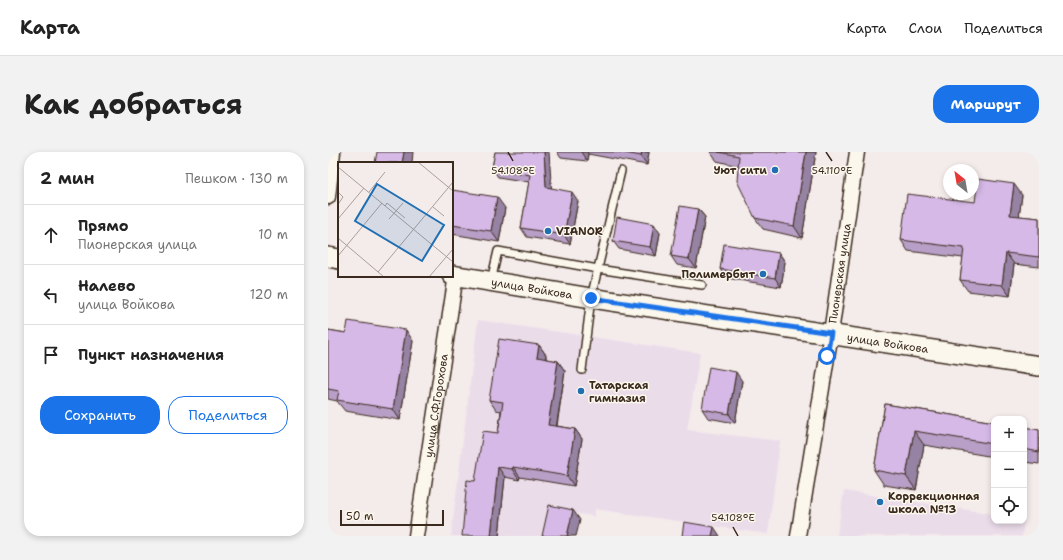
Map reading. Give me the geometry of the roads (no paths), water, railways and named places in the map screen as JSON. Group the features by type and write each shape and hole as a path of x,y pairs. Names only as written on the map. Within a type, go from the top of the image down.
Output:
{"main road":[{"path":"328,257 338,259"},
{"name":"улица Войкова","path":"454,275 591,298 831,333 1039,366"}],"street":[{"path":"328,197 333,152"},
{"name":"Пионерская улица","path":"798,536 831,333 857,152"},
{"name":"улица С.Ф.Горохова","path":"416,536 454,275"}],"lane":[{"path":"582,370 591,298 621,171"},
{"path":"491,281 498,251 598,269 702,285"}],"place":[{"name":"Уют сити","path":"775,170"},
{"name":"VIANOR","path":"548,231"},
{"name":"Полимербыт","path":"763,274"},
{"name":"Татарская гимназия","path":"581,391"},
{"name":"Коррекционная школа №13","path":"880,502"}]}
